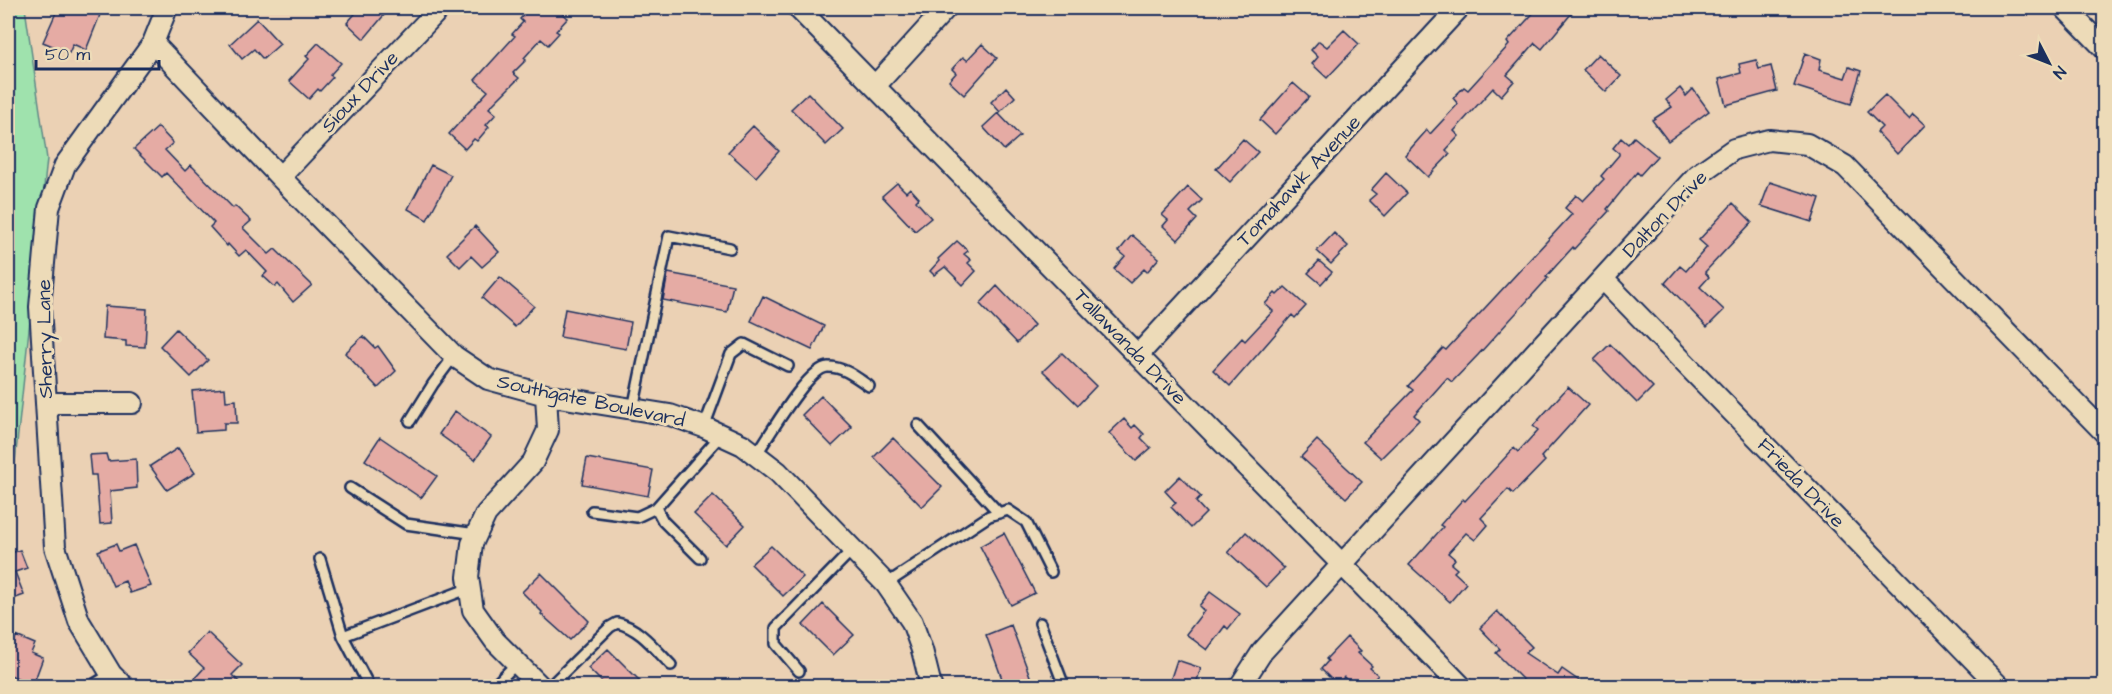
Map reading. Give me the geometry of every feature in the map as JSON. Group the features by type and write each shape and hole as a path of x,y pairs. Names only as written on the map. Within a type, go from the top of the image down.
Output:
{"street":[{"name":"Sherry Lane","path":"117,680 79,621 55,547 40,307 49,208 65,165 153,43 165,8"},
{"name":"Sioux Drive","path":"280,177 440,8"},
{"name":"Tallawanda Drive","path":"798,8 1461,687"},
{"path":"875,86 946,8"},
{"name":"Tomahawk Avenue","path":"1138,355 1459,8"},
{"path":"2065,8 2104,48"},
{"name":"Southgate Boulevard","path":"153,43 454,356 488,380 546,395 670,415 743,445 778,472 886,584 912,622 931,687"},
{"name":"Dalton Drive","path":"1240,687 1262,652 1697,175 1734,149 1769,140 1808,144 1845,166 2104,432"},
{"name":"Frieda Drive","path":"1603,279 2000,687"},
{"path":"540,687 495,641 473,610 468,577 472,544 486,514 533,462 548,430 546,395"},
{"path":"46,403 132,403"}],"lane":[{"path":"633,409 669,236 730,248"},
{"path":"592,511 637,517 656,508 712,431 731,354 744,344 788,366"},
{"path":"410,421 454,356"},
{"path":"756,455 799,390 813,374 825,367 841,369 869,386"},
{"path":"918,425 999,513"},
{"path":"350,488 406,524 476,534"},
{"path":"656,508 663,521 700,558"},
{"path":"886,584 989,516 1008,510 1026,522 1051,572"},
{"path":"799,671 776,644 776,628 853,549"},
{"path":"320,560 343,636 369,687"},
{"path":"343,636 470,588"},
{"path":"550,687 610,627 617,623 623,624 640,635 671,665"},
{"path":"1040,623 1064,687"},
{"path":"494,687 517,663"},
{"path":"91,687 117,680"}],"green space":[{"path":"8,8 25,8 47,159 13,481 8,490"}],"building":[{"path":"58,8 81,8 100,15 86,50 73,44 69,53 43,42"},
{"path":"360,8 390,8 364,39 347,23"},
{"path":"530,8 556,8 568,18 556,31 559,33 548,45 541,39 524,58 526,60 513,73 519,78 489,108 496,114 486,125 489,127 477,141 474,139 465,149 449,134 488,91 475,80 515,36 512,34 523,22 520,19"},
{"path":"1538,8 1576,8 1542,49 1535,43 1507,75 1514,81 1501,96 1493,88 1454,131 1459,136 1446,150 1450,154 1428,177 1405,155 1427,130 1430,134 1458,104 1453,98 1464,87 1468,90 1509,45 1507,42"},
{"path":"257,19 280,44 263,59 254,49 242,59 230,44"},
{"path":"1344,30 1359,44 1327,78 1312,64 1318,57 1311,50 1319,41 1327,47"},
{"path":"318,43 341,63 330,75 333,77 309,99 289,81 309,59 306,56"},
{"path":"982,44 997,58 964,95 949,81 956,73 952,69 963,57 967,60"},
{"path":"1805,53 1821,59 1819,70 1845,78 1849,67 1861,71 1851,104 1794,86"},
{"path":"1598,54 1621,76 1606,92 1583,70"},
{"path":"1756,60 1759,69 1771,66 1777,91 1726,105 1719,79 1741,73 1739,64"},
{"path":"1293,83 1309,97 1275,134 1260,120"},
{"path":"1006,87 1015,97 1000,112 991,102"},
{"path":"1680,88 1686,96 1693,89 1709,111 1668,141 1652,120 1672,107 1666,100"},
{"path":"808,93 843,129 826,145 791,109"},
{"path":"1885,95 1909,119 1913,114 1925,125 1897,154 1877,132 1882,127 1867,112"},
{"path":"998,113 1020,136 1004,150 983,127"},
{"path":"753,126 779,151 756,177 728,152"},
{"path":"158,127 173,143 165,150 185,171 191,165 233,208 235,206 251,221 243,228 269,254 275,249 312,285 293,302 278,284 275,287 263,276 267,272 246,250 239,256 228,244 227,246 210,227 214,223 166,173 162,177 134,149"},
{"path":"1634,137 1657,156 1640,175 1637,172 1607,209 1609,211 1574,249 1573,247 1478,355 1452,382 1447,378 1414,415 1419,420 1381,458 1363,442 1413,390 1408,386 1443,348 1446,350 1572,214 1565,208 1576,195 1583,201 1604,179 1601,176 1619,155 1613,148 1621,138 1628,144"},
{"path":"1243,139 1258,152 1230,182 1216,169"},
{"path":"431,165 451,175 427,220 408,209"},
{"path":"1386,173 1407,193 1385,216 1369,200 1376,194 1371,190"},
{"path":"1770,182 1820,198 1812,222 1761,206"},
{"path":"897,183 906,192 910,188 919,198 916,201 931,218 915,231 882,196"},
{"path":"1188,187 1202,200 1190,212 1197,219 1178,240 1163,226 1168,220 1162,215"},
{"path":"1733,203 1752,222 1705,272 1709,277 1700,287 1724,310 1707,327 1665,283 1680,266 1686,271 1707,247 1699,240"},
{"path":"475,226 499,252 482,267 471,256 460,267 447,254"},
{"path":"1334,233 1348,246 1331,264 1317,251"},
{"path":"1132,235 1159,258 1147,272 1144,269 1130,283 1114,269 1125,256 1119,251"},
{"path":"957,241 968,251 964,254 971,260 968,263 976,271 963,285 945,267 934,275 930,271 939,261 938,259"},
{"path":"1319,261 1332,272 1321,284 1308,273"},
{"path":"668,273 733,285 727,312 663,300"},
{"path":"500,277 534,306 515,327 482,298"},
{"path":"997,286 1034,325 1017,343 980,304"},
{"path":"1285,287 1306,306 1295,318 1292,315 1230,386 1213,370 1242,338 1245,341 1273,311 1265,304 1275,293 1277,295"},
{"path":"763,296 824,326 812,350 751,321"},
{"path":"105,306 147,309 145,347 126,346 126,341 103,339"},
{"path":"565,309 631,322 626,349 560,337"},
{"path":"176,329 208,360 191,377 160,346"},
{"path":"363,336 375,348 378,346 396,371 378,388 345,353"},
{"path":"1610,344 1653,387 1637,403 1594,360"},
{"path":"1062,353 1096,386 1078,405 1043,371"},
{"path":"1568,387 1588,405 1541,457 1545,461 1513,494 1508,489 1481,518 1488,525 1475,540 1466,533 1448,553 1455,559 1451,564 1457,569 1454,572 1466,583 1450,602 1409,565 1443,527 1440,525 1463,499 1465,501 1514,448 1518,452 1538,430 1533,426"},
{"path":"225,388 226,401 236,400 237,423 224,423 224,430 196,432 192,391"},
{"path":"821,396 852,427 832,446 802,415"},
{"path":"455,411 491,437 475,460 439,434"},
{"path":"1124,419 1132,428 1135,425 1144,434 1141,438 1151,448 1136,461 1109,433"},
{"path":"380,437 437,476 421,498 365,460"},
{"path":"893,438 942,487 922,507 874,457"},
{"path":"1317,440 1362,482 1346,498 1301,457"},
{"path":"178,448 195,473 167,490 150,466"},
{"path":"106,454 108,461 136,459 137,488 110,491 112,523 100,524 96,475 91,475 89,455"},
{"path":"587,458 653,470 648,496 582,484"},
{"path":"1180,476 1201,497 1196,502 1206,513 1191,528 1171,507 1176,503 1165,491"},
{"path":"713,495 745,525 726,545 694,514"},
{"path":"1246,532 1284,568 1266,587 1228,552"},
{"path":"1004,533 1035,593 1011,605 980,546"},
{"path":"116,544 119,551 134,545 151,586 130,593 125,581 113,586 98,551"},
{"path":"771,546 803,577 783,596 751,564"},
{"path":"20,550 27,568 15,572 24,595 8,601 8,554"},
{"path":"541,573 589,621 570,640 541,614 542,612 522,592"},
{"path":"1210,592 1240,614 1228,629 1225,626 1207,650 1186,634 1204,611 1199,606"},
{"path":"823,604 854,635 833,655 803,625"},
{"path":"1497,611 1532,647 1525,653 1558,675 1562,669 1588,687 1532,687 1523,680 1496,653 1500,649 1480,628"},
{"path":"1011,625 1034,687 1005,687 986,635"},
{"path":"207,632 242,665 232,675 244,687 205,687 195,678 204,668 188,653"},
{"path":"16,636 35,644 31,653 43,658 33,685 8,674 8,657"},
{"path":"1347,637 1361,651 1358,653 1378,675 1367,687 1354,687 1344,677 1337,685 1321,669 1328,661 1326,659"},
{"path":"608,649 646,687 607,687 588,668"},
{"path":"1177,660 1201,668 1195,687 1168,687"}]}
